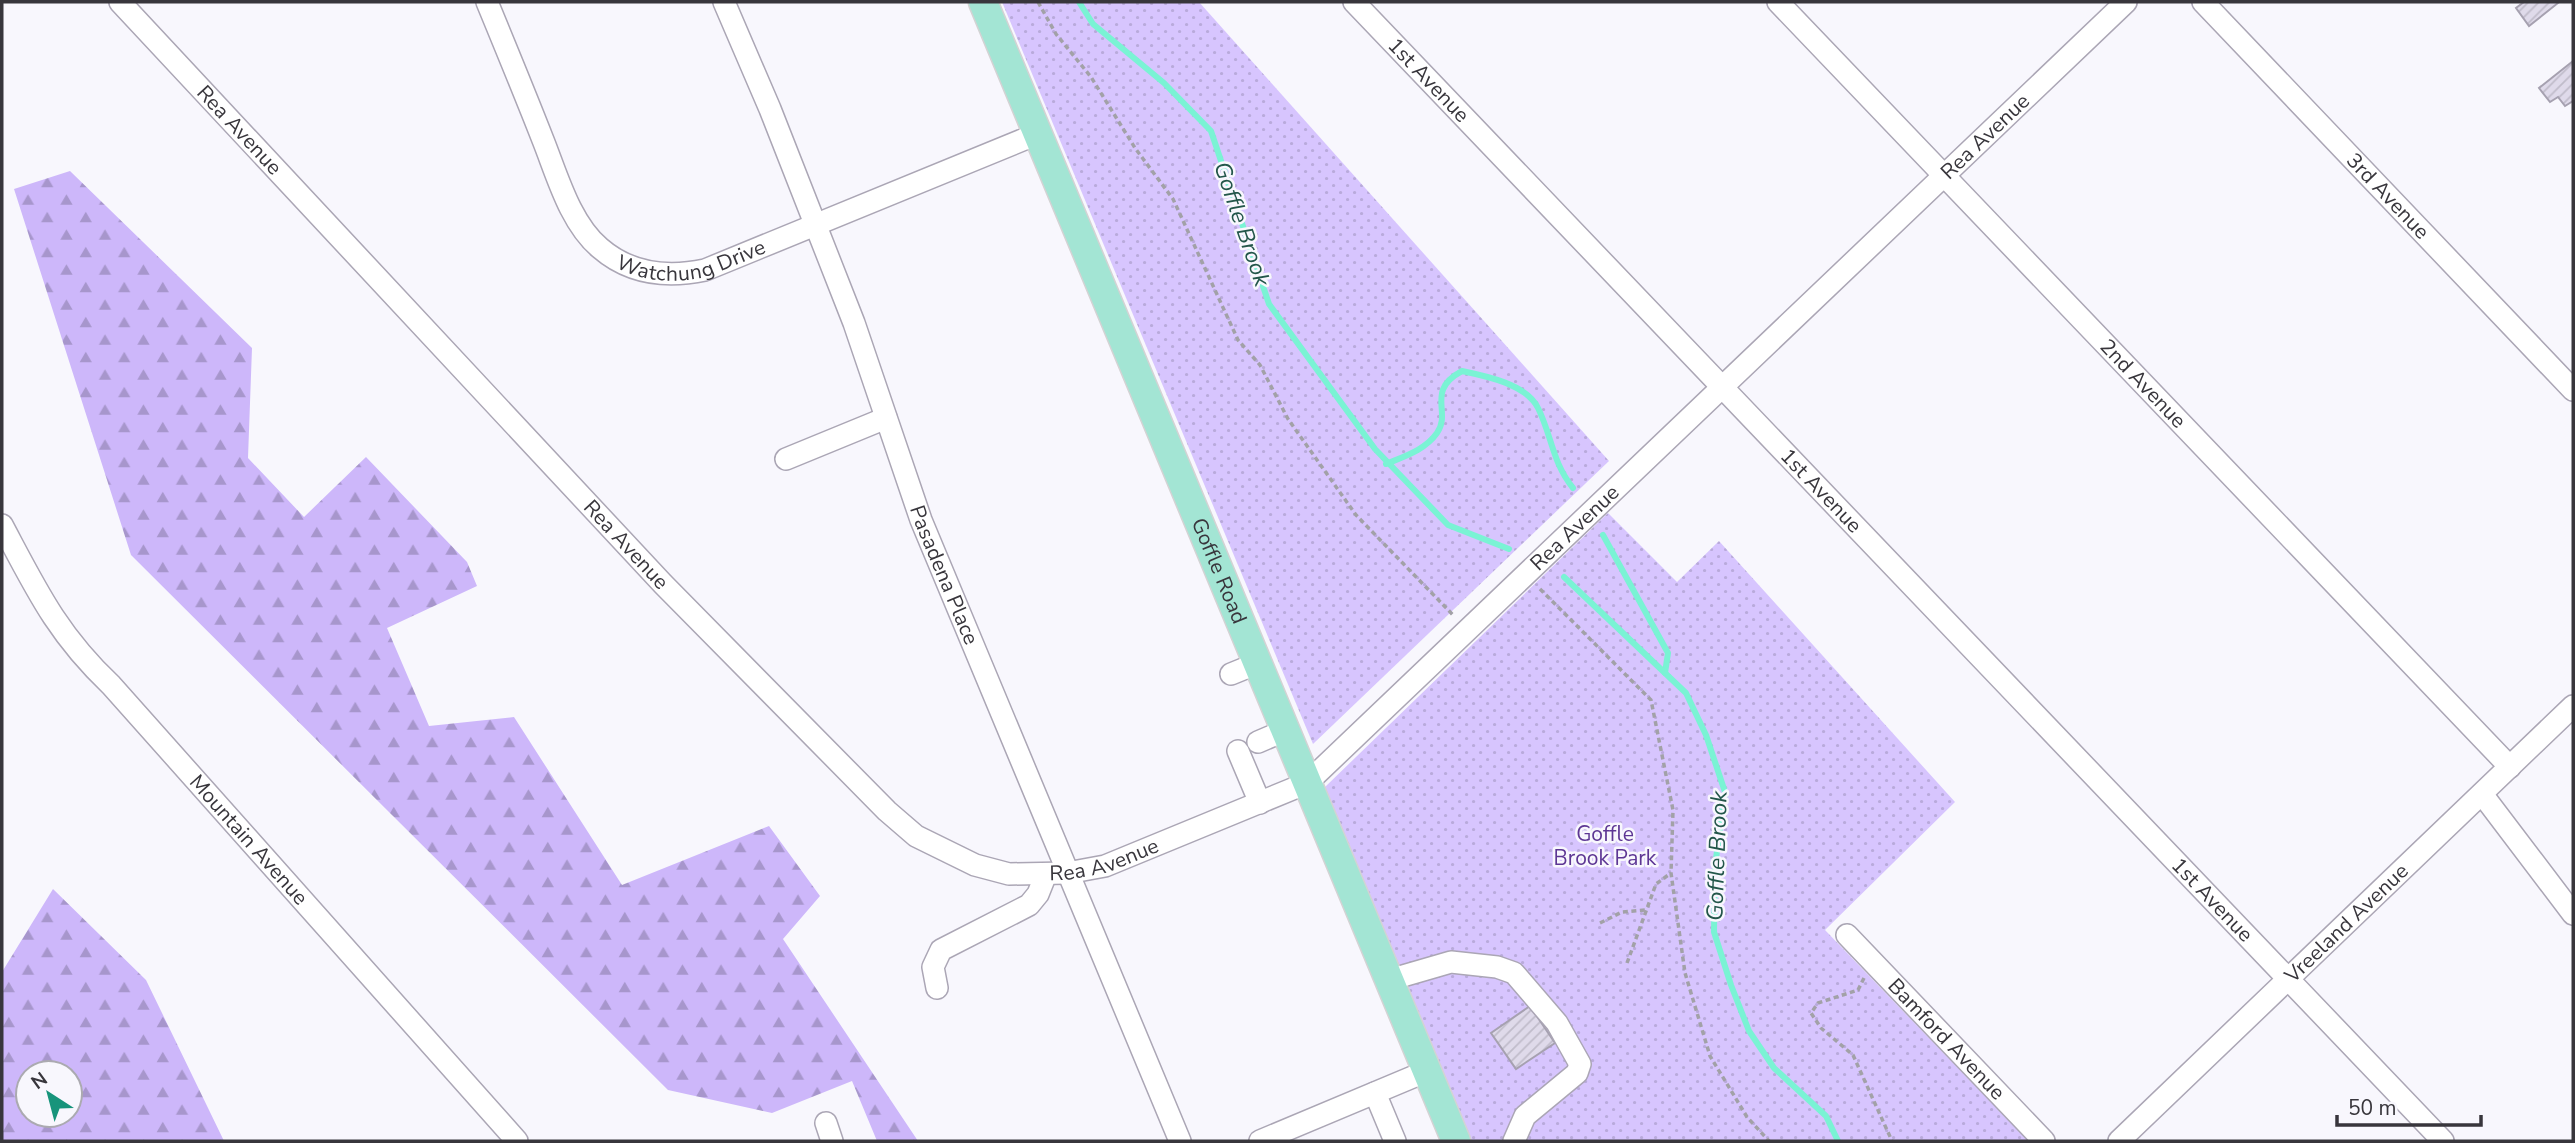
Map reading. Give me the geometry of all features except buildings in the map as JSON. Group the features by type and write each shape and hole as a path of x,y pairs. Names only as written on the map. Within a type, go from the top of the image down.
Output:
{"main road":[{"name":"Goffle Road","path":"983,2 1456,1141"}],"street":[{"name":"Rea Avenue","path":"120,2 663,584 887,811 916,836 975,865 1009,874 1057,874 1105,866 1307,782 2126,2"},
{"name":"Watchung Drive","path":"487,2 563,188 585,233 612,258 655,274 688,273 729,261 1037,134"},
{"name":"Pasadena Place","path":"724,2 770,109 854,323 921,520 1057,874 1180,1141"},
{"name":"1st Avenue","path":"1354,2 2443,1141"},
{"name":"2nd Avenue","path":"1777,2 2510,767"},
{"name":"3rd Avenue","path":"2203,2 2573,390"},
{"path":"786,459 886,418"},
{"name":"Mountain Avenue","path":"2,525 36,593 79,655 111,685 319,923 517,1141"},
{"path":"1231,674 1258,663"},
{"name":"Vreeland Avenue","path":"2119,1141 2573,706"},
{"path":"1258,742 1286,730"},
{"path":"1238,751 1259,803"},
{"path":"2482,794 2573,914"},
{"path":"937,988 933,967 941,950 1029,905 1057,874"},
{"name":"Bamford Avenue","path":"1847,935 2044,1141"},
{"path":"1389,980 1451,962 1497,967 1520,977 1557,1023 1579,1057 1579,1069 1525,1116 1514,1141"},
{"path":"1260,1141 1427,1072"},
{"path":"1375,1093 1395,1141"}],"path":[{"path":"1038,2 1056,34 1091,77 1135,148 1173,199 1238,340 1260,365 1288,419 1356,515 1468,631"},
{"path":"1526,575 1651,700 1673,810 1671,873 1685,974 1710,1056 1747,1117 1769,1141"},
{"path":"1627,963 1656,884 1671,873"},
{"path":"1600,923 1622,912 1646,910"},
{"path":"1872,961 1858,990 1818,1003 1811,1013 1821,1028 1853,1055 1892,1141"}],"green space":[{"path":"1002,2 1199,2 1609,461 1313,744"},
{"path":"70,171 252,348 248,458 304,517 366,457 467,562 477,586 387,628 429,726 514,717 622,885 769,826 820,896 783,939 918,1141 877,1141 852,1081 772,1113 668,1090 131,555 14,189"},
{"name":"Goffle Brook Park","path":"1608,513 1677,582 1719,541 1955,802 1825,930 2028,1141 1471,1141 1325,787"},
{"path":"53,889 146,980 224,1141 2,1141 2,972"}],"waterway":[{"name":"Goffle Brook","path":"1079,2 1093,24 1164,83 1211,131 1269,304 1375,449 1448,525 1509,549"},
{"name":"Goffle Brook","path":"1386,464 1421,448 1437,433 1441,425 1441,402 1445,386 1462,371 1504,382 1532,400 1543,418 1556,459 1573,488"},
{"name":"Goffle Brook","path":"1603,535 1668,653 1665,673"},
{"name":"Goffle Brook","path":"1564,577 1686,693 1706,735 1725,792 1715,866 1714,932 1731,985 1749,1031 1774,1068 1826,1116 1838,1141"}]}
